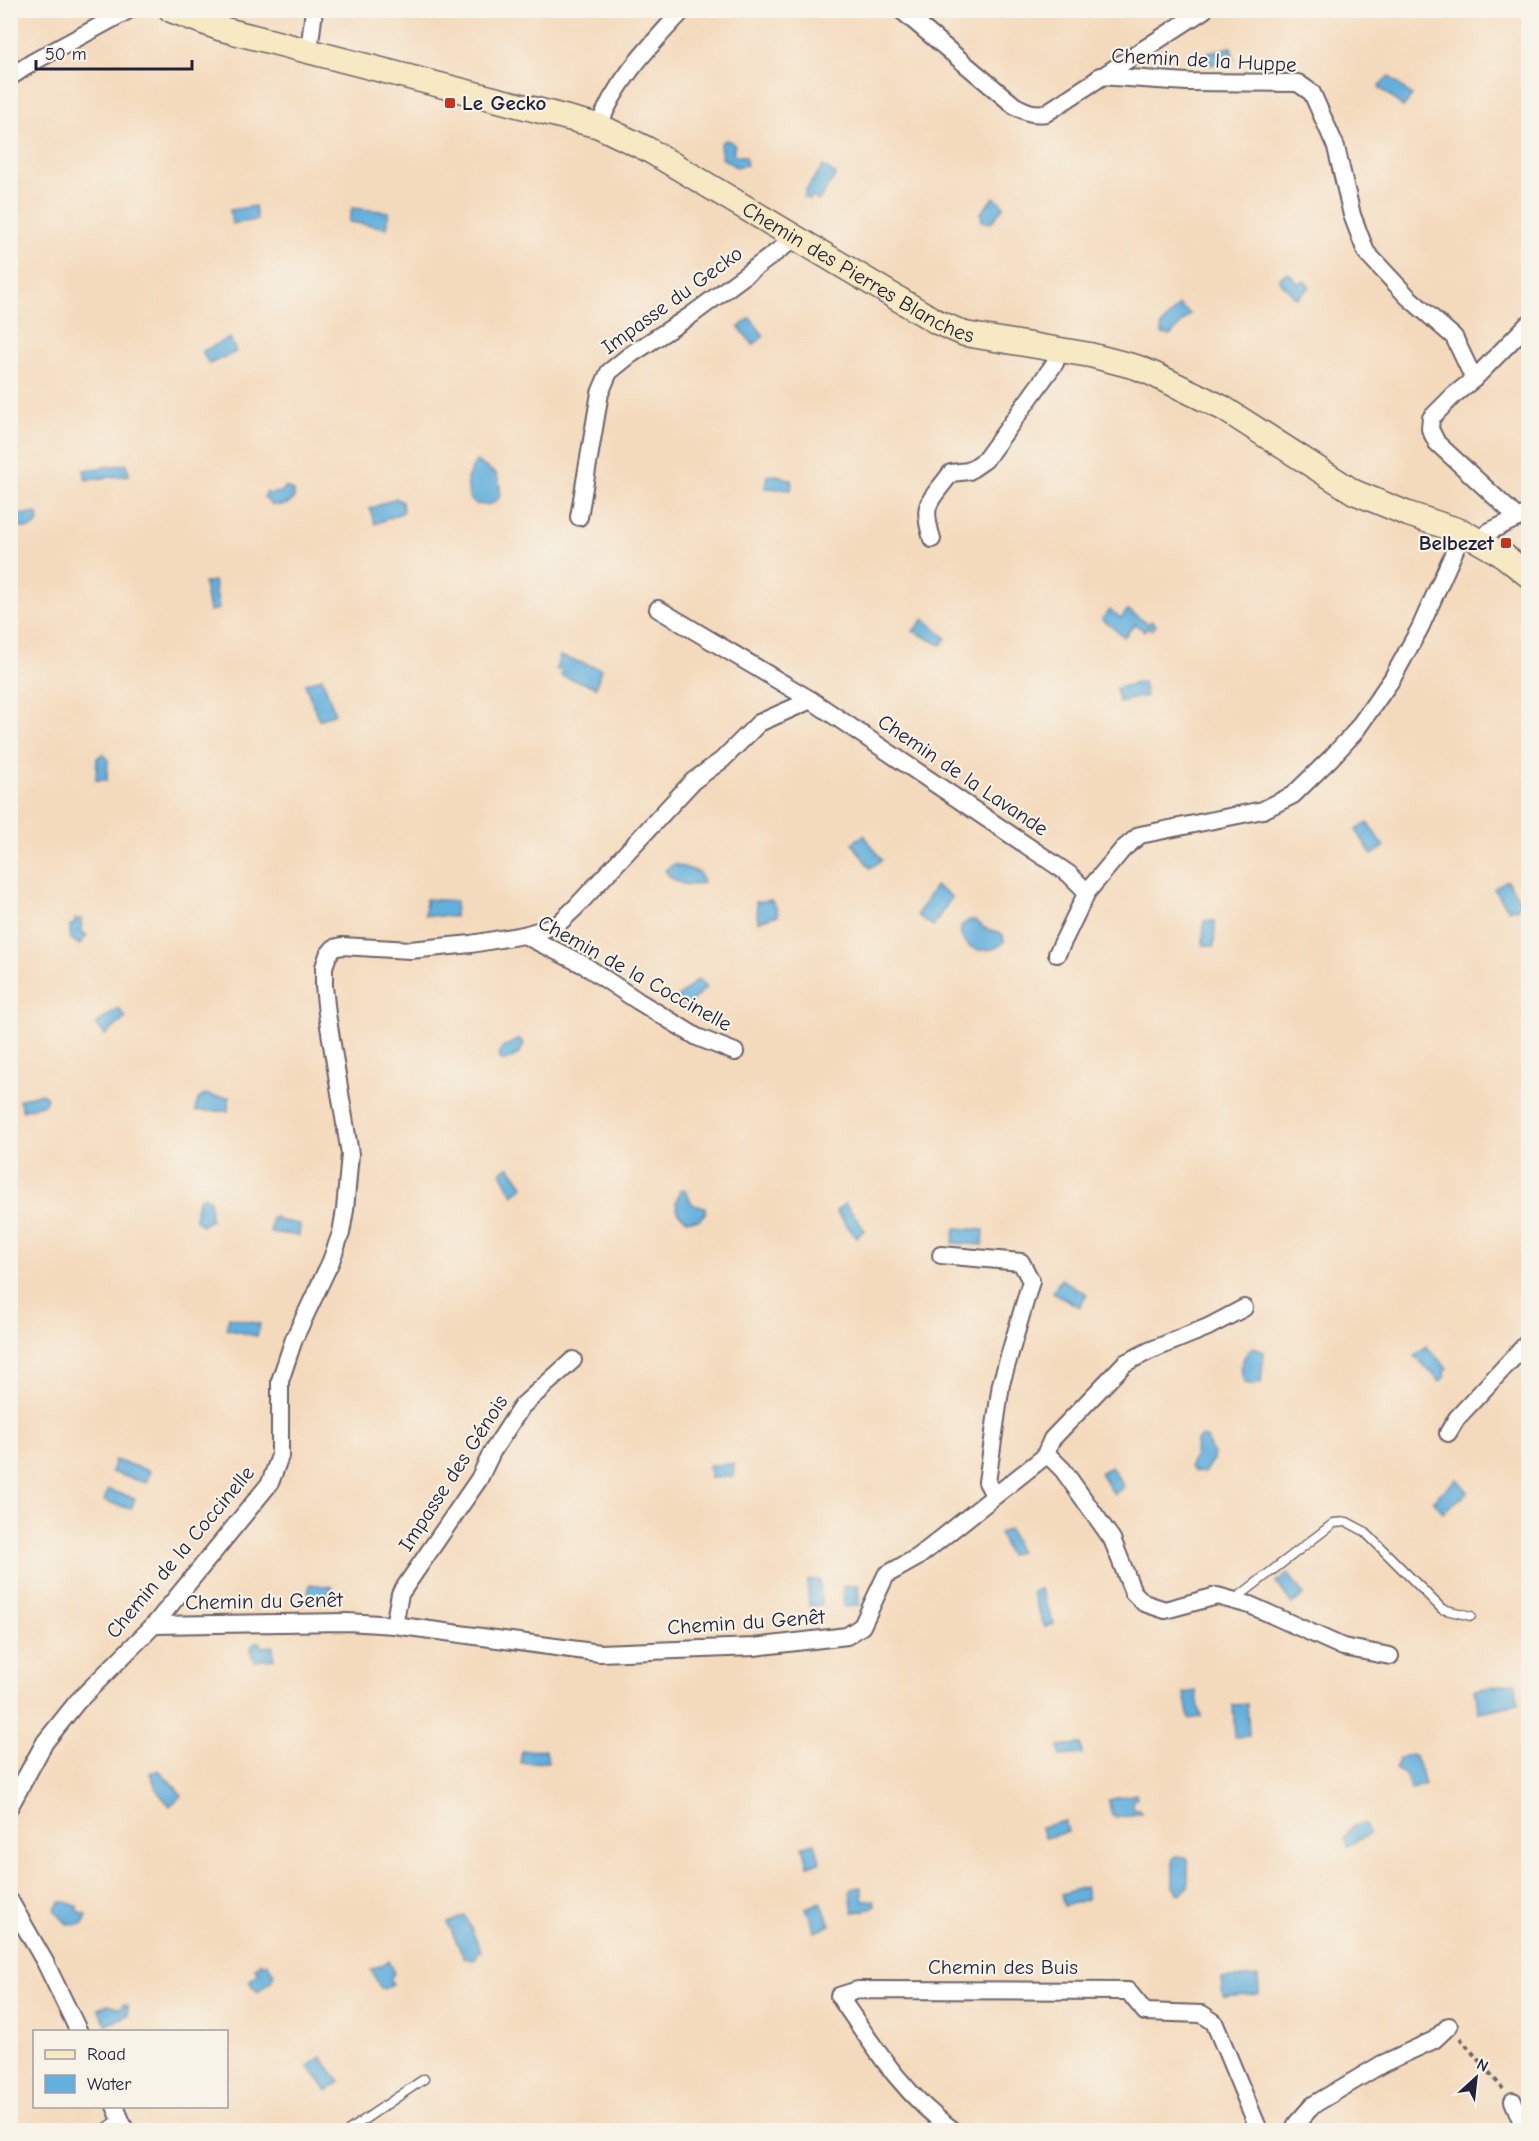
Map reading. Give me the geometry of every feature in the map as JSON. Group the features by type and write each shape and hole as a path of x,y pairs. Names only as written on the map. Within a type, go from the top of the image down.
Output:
{"street":[{"path":"10,77 129,10"},
{"name":"Chemin des Pierres Blanches","path":"171,10 222,29 598,126 647,149 937,322 965,334 1059,349 1136,367 1185,388 1259,430 1298,458 1354,492 1471,536 1503,555 1528,575"},
{"path":"309,51 314,10"},
{"path":"598,126 626,76 652,43 683,10"},
{"path":"901,10 1016,106 1030,114 1046,113 1204,10"},
{"name":"Chemin de la Huppe","path":"1100,76 1187,82 1298,83 1312,93 1336,147 1352,215 1366,252 1408,297 1454,337 1474,379"},
{"name":"Impasse du Gecko","path":"579,517 600,393 609,372 630,355 690,316 786,245 792,237"},
{"path":"1057,954 1087,892 1123,849 1140,835 1263,810 1293,795 1354,733 1392,679 1471,536 1490,531 1523,516 1437,443 1430,429 1431,418 1474,379 1528,324"},
{"path":"932,539 926,519 926,507 951,473 969,471 985,460 1055,363 1059,349"},
{"name":"Chemin de la Lavande","path":"658,609 811,700 1069,874 1087,892"},
{"path":"524,935 557,925 693,781 722,760 759,723 811,700"},
{"name":"Chemin de la Coccinelle","path":"10,1806 45,1742 77,1702 154,1626 270,1483 280,1456 280,1381 294,1339 332,1261 341,1233 345,1210 350,1154 327,1014 324,967 328,954 334,948 342,946 410,950 471,944 524,935 584,965 697,1037 735,1052"},
{"path":"941,1255 1021,1262 1031,1281 1001,1384 987,1482 994,1495"},
{"path":"1244,1308 1208,1327 1125,1363 1056,1434 1044,1457 1055,1460 1112,1539 1133,1592 1144,1604 1165,1610 1217,1596 1250,1605 1343,1647 1390,1656"},
{"path":"1448,1432 1457,1418 1528,1342"},
{"name":"Impasse des Génois","path":"394,1625 400,1594 479,1479 492,1452 522,1406 573,1360"},
{"name":"Chemin du Genêt","path":"154,1626 347,1622 394,1625 600,1653 754,1647 847,1636 862,1626 886,1575 918,1557 1044,1457"},
{"path":"10,1901 45,1962 79,2030"},
{"name":"Chemin des Buis","path":"953,2130 918,2103 839,1996 858,1990 1128,1991 1145,2012 1202,2014 1214,2022 1259,2130"},
{"path":"1293,2130 1313,2105 1382,2064 1434,2040 1449,2025"},
{"path":"1514,2101 1525,2130"}],"lane":[{"path":"1233,1601 1334,1523 1347,1522 1364,1531 1442,1608 1471,1617"},
{"path":"349,2130 424,2079"},
{"path":"104,2130 120,2118"}],"path":[{"path":"1449,2025 1514,2101"}],"water":[{"path":"1231,47 1234,59 1210,65 1207,53"},
{"path":"1389,76 1412,96 1403,107 1379,87"},
{"path":"728,140 735,145 733,152 736,156 745,156 747,165 736,167 722,158 720,145 723,141"},
{"path":"823,166 836,175 818,201 812,196 809,200 804,196 805,191"},
{"path":"994,197 1004,206 991,223 981,221 980,214"},
{"path":"255,206 257,220 232,224 230,210"},
{"path":"352,208 389,212 387,228 349,222"},
{"path":"1286,273 1290,274 1299,284 1304,281 1310,287 1295,298 1280,281"},
{"path":"1179,305 1190,314 1171,335 1162,334 1161,326"},
{"path":"750,318 764,336 753,345 739,327"},
{"path":"230,338 236,352 209,364 202,351"},
{"path":"476,461 496,474 499,481 500,494 491,504 476,504 469,498 467,479"},
{"path":"127,464 129,475 86,480 84,470"},
{"path":"777,475 792,480 791,490 765,488 767,476"},
{"path":"286,487 294,491 293,499 288,504 272,505 264,497 267,492 269,494 281,492"},
{"path":"396,498 402,502 403,512 375,524 370,509"},
{"path":"30,513 38,514 39,520 29,528 17,525 12,517"},
{"path":"214,581 219,609 209,611 204,583"},
{"path":"1110,610 1121,618 1128,610 1148,624 1151,621 1156,625 1152,630 1148,627 1144,631 1135,624 1124,637 1102,619"},
{"path":"924,619 946,638 941,645 913,631"},
{"path":"560,656 601,669 596,687 561,676 562,671 556,669"},
{"path":"322,678 335,713 319,720 305,684"},
{"path":"1143,682 1146,696 1119,702 1116,688"},
{"path":"103,754 108,759 107,780 96,780 97,758"},
{"path":"1368,823 1384,847 1372,855 1356,830"},
{"path":"864,835 882,860 870,868 852,843"},
{"path":"674,864 699,872 703,883 687,885 676,881 665,870"},
{"path":"1506,880 1521,901 1517,909 1509,910 1494,889"},
{"path":"935,886 952,897 933,926 917,915"},
{"path":"426,899 456,901 455,917 425,915"},
{"path":"771,900 777,909 778,916 758,922 756,902"},
{"path":"75,919 81,919 82,931 87,936 79,945 70,938 70,925 75,924"},
{"path":"970,920 976,921 986,929 999,932 1003,935 1004,942 998,947 983,950 969,946 961,934 961,926"},
{"path":"1204,921 1215,921 1214,946 1203,945"},
{"path":"698,979 706,988 685,1007 677,998"},
{"path":"118,1008 126,1018 105,1035 96,1024"},
{"path":"520,1039 524,1044 519,1054 505,1061 501,1060 499,1055 503,1047"},
{"path":"41,1093 47,1098 45,1104 23,1111 19,1100"},
{"path":"205,1094 229,1097 228,1111 195,1111 198,1100"},
{"path":"509,1166 524,1187 513,1195 501,1172"},
{"path":"684,1189 693,1204 705,1207 706,1212 699,1220 687,1220 678,1213 676,1202 680,1190"},
{"path":"204,1196 210,1200 211,1220 202,1225 195,1219 198,1200"},
{"path":"845,1203 865,1230 856,1237 836,1211"},
{"path":"272,1217 300,1224 299,1236 270,1232"},
{"path":"955,1228 984,1230 983,1245 953,1243"},
{"path":"1061,1279 1087,1294 1079,1307 1053,1292"},
{"path":"229,1317 260,1324 257,1336 226,1329"},
{"path":"1426,1346 1447,1368 1443,1372 1446,1376 1440,1382 1415,1356"},
{"path":"1254,1347 1264,1352 1261,1384 1253,1385 1245,1383 1241,1367 1246,1354"},
{"path":"1202,1436 1207,1438 1211,1451 1214,1453 1204,1473 1194,1471 1190,1466 1195,1455 1196,1441"},
{"path":"115,1460 150,1471 146,1483 111,1472"},
{"path":"734,1464 734,1477 710,1478 709,1465"},
{"path":"1111,1466 1124,1487 1114,1494 1100,1473"},
{"path":"1457,1479 1468,1492 1443,1512 1433,1500"},
{"path":"108,1490 135,1498 131,1509 104,1501"},
{"path":"1009,1529 1019,1551 1009,1555 999,1533"},
{"path":"1288,1573 1304,1595 1292,1604 1276,1582"},
{"path":"820,1580 821,1605 809,1606 807,1581"},
{"path":"310,1584 333,1587 331,1598 307,1599"},
{"path":"858,1585 859,1606 844,1607 843,1586"},
{"path":"1040,1589 1054,1624 1045,1627 1031,1592"},
{"path":"255,1642 259,1642 263,1647 273,1646 274,1659 255,1661 251,1651"},
{"path":"1515,1682 1519,1704 1479,1712 1475,1690"},
{"path":"1196,1691 1201,1717 1189,1719 1184,1693"},
{"path":"1247,1704 1249,1736 1235,1737 1233,1705"},
{"path":"1081,1744 1082,1754 1060,1756 1059,1746"},
{"path":"546,1750 548,1762 521,1763 521,1751"},
{"path":"1411,1754 1415,1756 1425,1784 1411,1790 1405,1774 1395,1769 1399,1758"},
{"path":"159,1770 182,1795 170,1806 158,1792 150,1773"},
{"path":"1136,1794 1137,1799 1132,1800 1134,1810 1140,1810 1142,1813 1116,1818 1112,1815 1108,1800"},
{"path":"1065,1821 1068,1832 1044,1838 1041,1827"},
{"path":"1364,1823 1369,1834 1348,1846 1344,1838 1354,1825"},
{"path":"815,1843 820,1862 808,1865 803,1846"},
{"path":"1176,1856 1188,1859 1188,1887 1182,1893 1178,1893 1173,1887 1173,1859"},
{"path":"861,1887 863,1901 874,1900 875,1907 853,1912 850,1890"},
{"path":"1085,1887 1088,1899 1064,1906 1061,1894"},
{"path":"60,1902 77,1906 79,1912 87,1915 84,1922 81,1925 67,1924 55,1911"},
{"path":"821,1902 830,1925 815,1931 806,1908"},
{"path":"465,1915 481,1951 477,1952 474,1960 464,1958 448,1923"},
{"path":"388,1961 394,1973 390,1979 393,1984 384,1989 380,1987 371,1970"},
{"path":"261,1962 264,1965 267,1963 274,1973 271,1981 258,1992 249,1981 259,1973 255,1968"},
{"path":"1258,1976 1259,1994 1223,1997 1221,1979"},
{"path":"108,2004 121,2008 123,2004 127,2005 128,2015 107,2025 98,2009"},
{"path":"321,2057 340,2082 327,2091 308,2066"}],"place":[{"name":"Le Gecko","path":"450,103"},
{"name":"Belbezet","path":"1506,543"}]}
